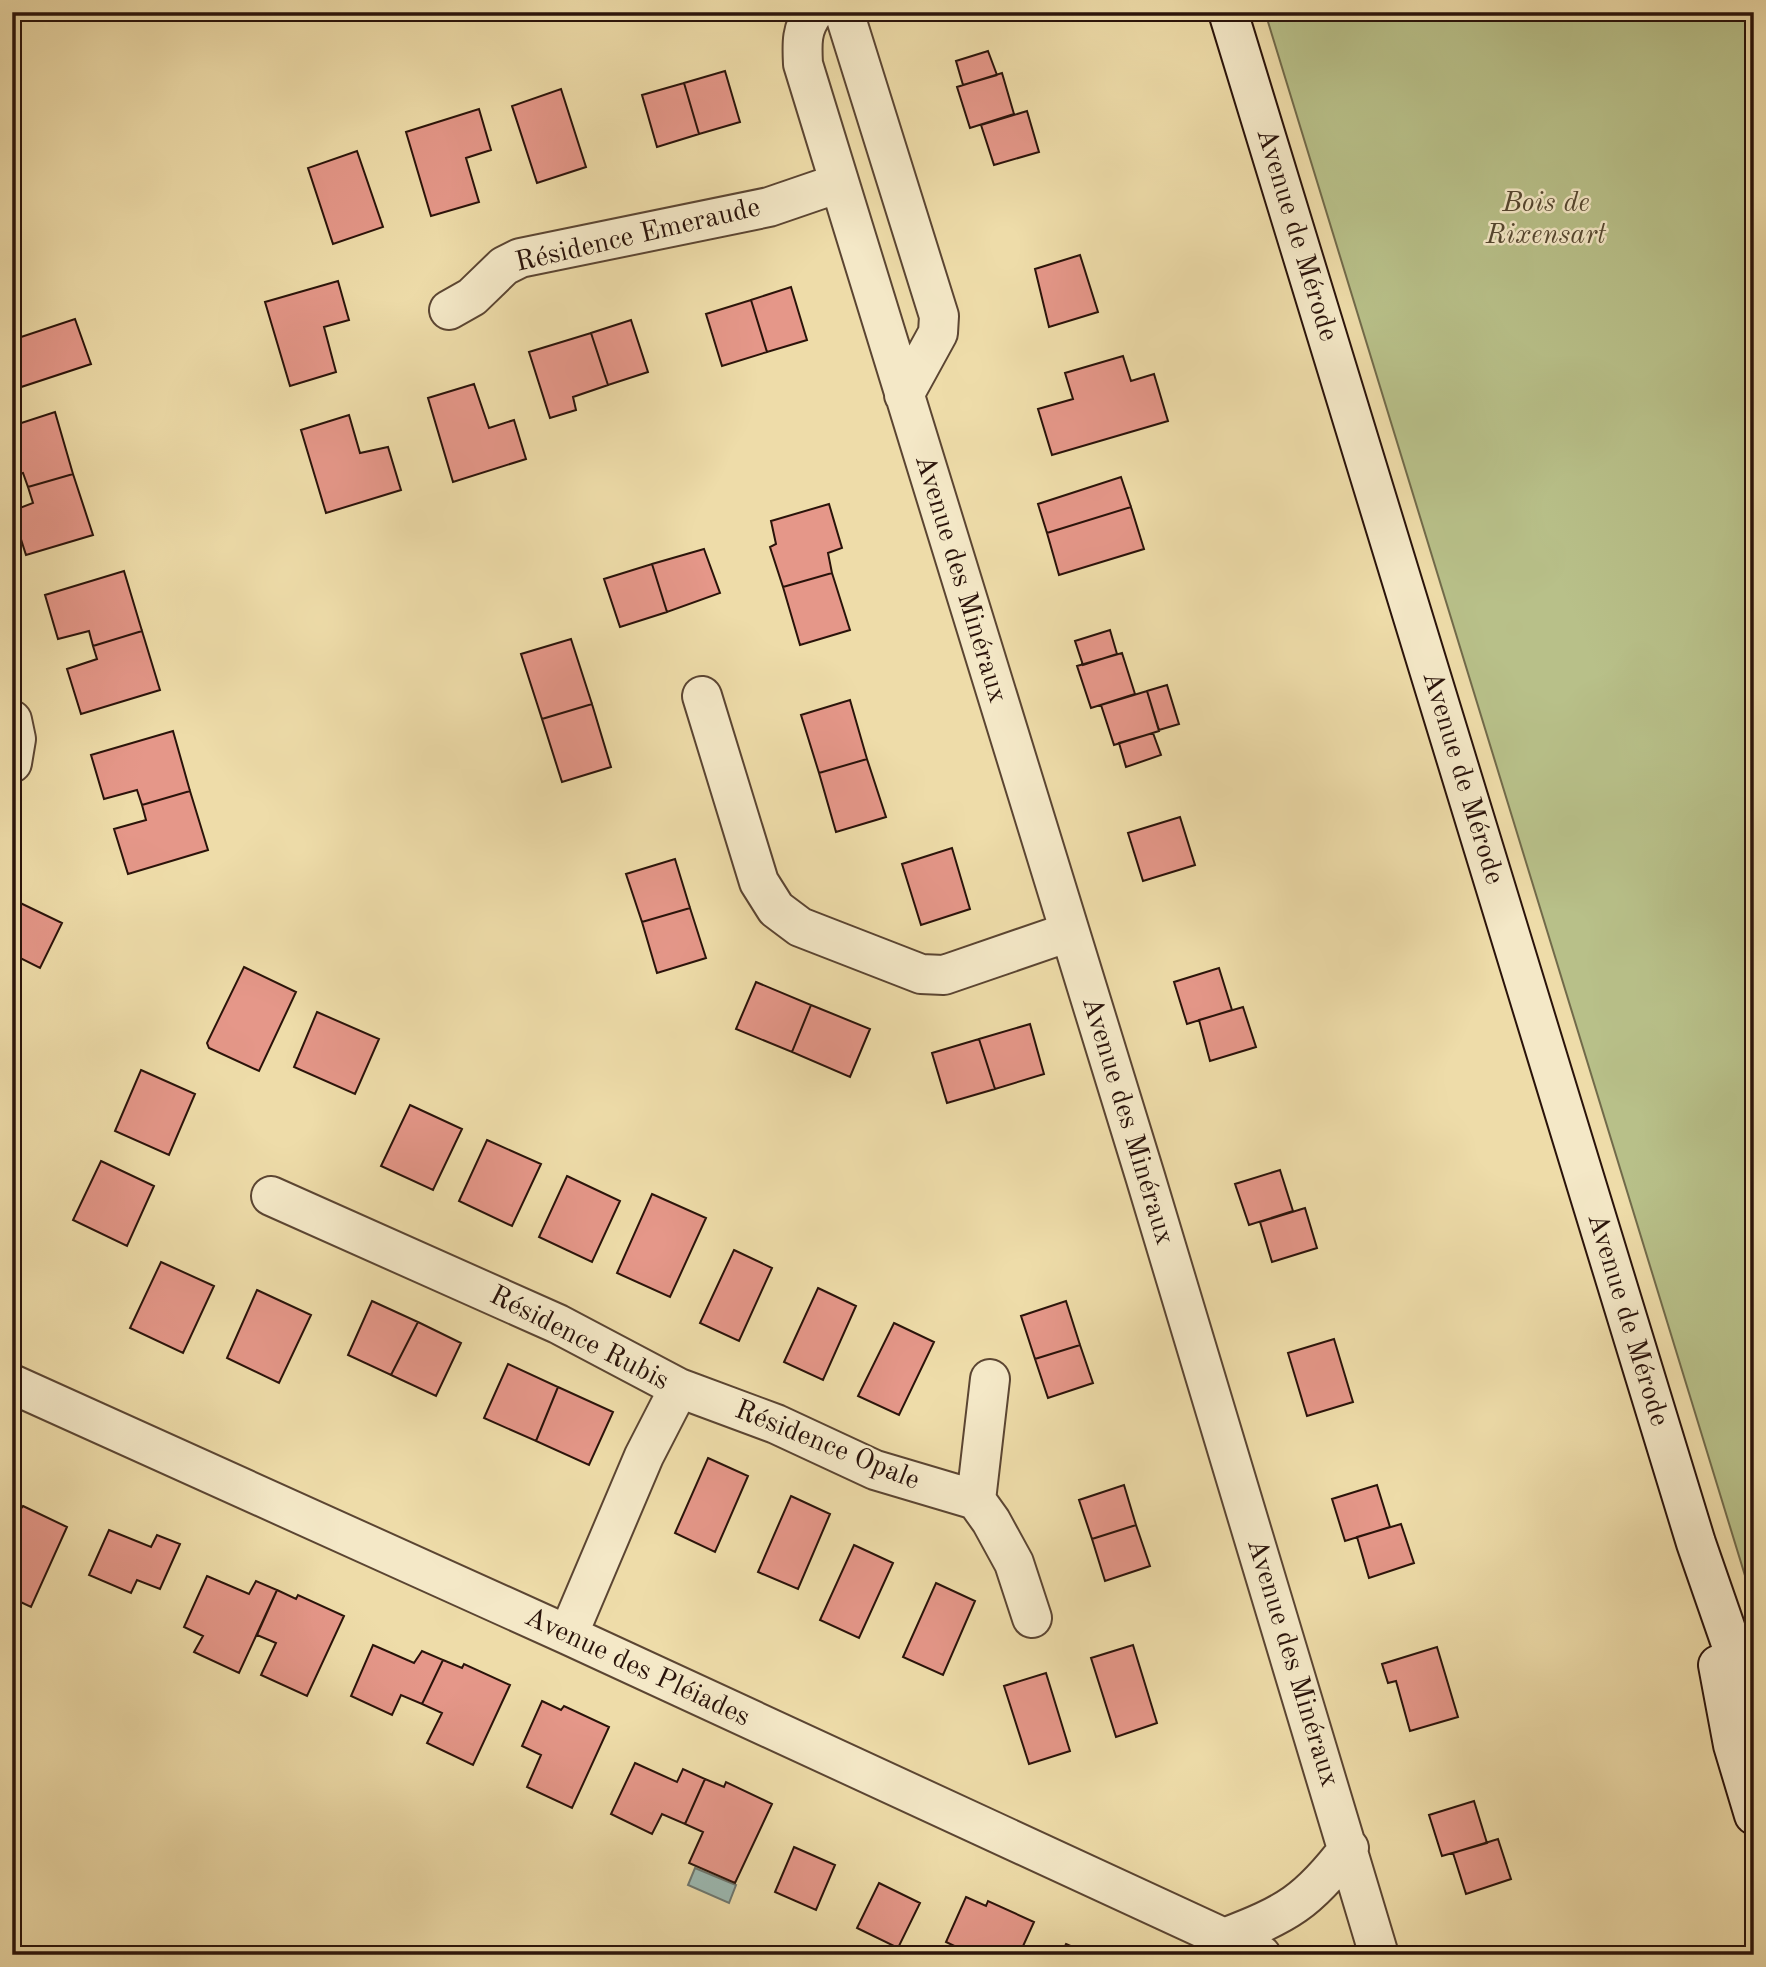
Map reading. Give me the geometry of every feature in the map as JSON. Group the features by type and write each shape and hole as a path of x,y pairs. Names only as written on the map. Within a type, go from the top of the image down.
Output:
{"street":[{"name":"Avenue des Minéraux","path":"814,12 805,23 803,32 803,65 1349,1848 1379,1955"},
{"path":"844,12 939,316 938,333 904,395"},
{"name":"Avenue de Mérode","path":"1228,12 1696,1543 1754,1710"},
{"name":"Résidence Emeraude","path":"449,310 472,297 504,266 520,258 697,223 769,206 839,183"},
{"path":"702,696 759,882 776,909 800,927 921,974 944,975 1069,932"},
{"name":"Résidence Rubis","path":"271,1196 558,1324 679,1388 644,1456 568,1636"},
{"path":"990,1379 976,1500 1014,1563 1032,1618"},
{"name":"Avenue des Pléiades","path":"12,1384 1261,1955"},
{"name":"Résidence Opale","path":"679,1388 776,1424 875,1470 976,1500"},
{"name":"Avenue de Mérode","path":"1696,1543 1732,1745 1754,1815"},
{"path":"1224,1938 1267,1922 1297,1905 1324,1880 1349,1848"}],"green space":[{"name":"Bois de Rixensart","path":"1265,12 1754,12 1754,1605 1689,1393"}],"water":[{"path":"695,1868 736,1885 729,1903 688,1885"}],"building":[{"path":"988,51 997,75 963,85 956,61"},
{"path":"725,71 740,122 699,134 684,83"},
{"path":"1002,73 1014,114 970,128 957,87"},
{"path":"684,83 699,134 657,147 642,95"},
{"path":"561,89 586,167 537,183 512,106"},
{"path":"479,109 491,150 466,158 479,202 431,216 406,132"},
{"path":"1027,111 1039,152 994,165 981,125"},
{"path":"357,151 383,227 333,244 308,168"},
{"path":"1080,255 1098,312 1049,327 1035,269"},
{"path":"338,281 349,320 324,327 336,372 290,386 265,302"},
{"path":"791,287 807,340 767,352 751,300"},
{"path":"751,300 767,352 722,366 706,314"},
{"path":"75,319 91,364 12,390 12,340"},
{"path":"631,320 648,372 608,385 591,333"},
{"path":"591,333 608,385 573,397 576,410 550,418 529,352"},
{"path":"1123,356 1131,381 1154,374 1168,421 1052,455 1038,409 1073,399 1065,373"},
{"path":"474,384 489,428 514,420 526,459 453,482 428,398"},
{"path":"55,412 73,474 28,487 23,473 12,476 12,426"},
{"path":"349,415 360,453 388,447 401,490 326,513 301,430"},
{"path":"73,474 93,535 26,555 12,511 33,503 28,487"},
{"path":"1121,477 1131,507 1047,533 1038,504"},
{"path":"829,504 842,548 828,553 832,573 783,587 770,547 776,544 771,521"},
{"path":"1131,507 1144,549 1059,575 1047,533"},
{"path":"704,549 720,593 667,612 652,564"},
{"path":"652,564 667,612 620,627 604,579"},
{"path":"124,571 142,631 93,646 89,631 58,639 45,595"},
{"path":"832,573 850,630 800,645 783,587"},
{"path":"1110,630 1117,654 1083,665 1075,641"},
{"path":"142,631 160,690 81,714 67,669 97,659 93,646"},
{"path":"571,639 592,704 542,719 521,654"},
{"path":"1122,653 1135,694 1091,708 1077,666"},
{"path":"1167,685 1179,724 1159,730 1147,691"},
{"path":"1147,691 1159,731 1114,745 1101,705"},
{"path":"850,700 867,759 819,773 801,715"},
{"path":"592,704 611,767 562,782 542,719"},
{"path":"173,731 190,791 142,805 137,790 104,799 91,755"},
{"path":"1153,733 1161,755 1126,767 1119,743"},
{"path":"867,759 886,817 836,832 819,773"},
{"path":"190,791 208,850 128,874 114,829 146,820 142,805"},
{"path":"1180,817 1195,865 1143,881 1128,833"},
{"path":"952,848 970,909 921,925 902,864"},
{"path":"675,859 690,908 642,922 626,874"},
{"path":"12,899 62,923 40,968 12,954"},
{"path":"690,908 706,958 657,973 642,922"},
{"path":"244,967 296,992 259,1071 209,1048 207,1043"},
{"path":"1219,968 1232,1010 1187,1024 1174,982"},
{"path":"756,982 811,1005 792,1052 736,1029"},
{"path":"811,1005 870,1029 850,1077 792,1052"},
{"path":"1243,1007 1256,1047 1210,1061 1199,1020"},
{"path":"317,1012 379,1039 355,1094 294,1067"},
{"path":"1030,1024 1044,1074 995,1089 979,1039"},
{"path":"979,1039 995,1089 947,1103 932,1053"},
{"path":"141,1070 195,1094 169,1155 115,1131"},
{"path":"410,1105 462,1129 433,1190 381,1166"},
{"path":"487,1140 541,1164 512,1226 459,1201"},
{"path":"101,1161 154,1186 127,1246 73,1220"},
{"path":"1280,1170 1293,1211 1249,1225 1235,1184"},
{"path":"567,1176 620,1201 592,1262 539,1237"},
{"path":"652,1194 706,1218 670,1297 617,1273"},
{"path":"1305,1208 1317,1248 1272,1262 1260,1222"},
{"path":"734,1250 772,1268 739,1341 700,1323"},
{"path":"161,1262 214,1286 183,1353 130,1328"},
{"path":"818,1288 856,1306 823,1380 784,1362"},
{"path":"257,1290 311,1315 279,1383 227,1358"},
{"path":"372,1301 418,1322 391,1375 348,1355"},
{"path":"1066,1301 1080,1345 1035,1359 1021,1316"},
{"path":"418,1322 461,1343 436,1396 391,1375"},
{"path":"894,1323 934,1342 899,1415 858,1396"},
{"path":"1334,1339 1353,1402 1307,1416 1288,1353"},
{"path":"1080,1345 1093,1383 1048,1398 1035,1359"},
{"path":"508,1364 558,1387 536,1441 484,1418"},
{"path":"558,1387 613,1412 589,1465 536,1441"},
{"path":"708,1458 748,1476 715,1552 675,1533"},
{"path":"1124,1485 1136,1525 1092,1539 1079,1500"},
{"path":"1377,1485 1390,1527 1345,1541 1332,1499"},
{"path":"791,1496 830,1514 798,1589 758,1572"},
{"path":"23,1506 67,1527 31,1607 12,1598 12,1507 20,1510"},
{"path":"1401,1524 1414,1563 1369,1578 1357,1537"},
{"path":"1136,1525 1150,1566 1105,1581 1092,1539"},
{"path":"109,1530 151,1547 157,1535 180,1544 160,1589 137,1580 131,1593 89,1575"},
{"path":"854,1545 893,1563 859,1638 820,1620"},
{"path":"207,1576 249,1594 256,1581 277,1590 239,1673 194,1652 203,1636 184,1627"},
{"path":"936,1583 975,1601 943,1675 903,1657"},
{"path":"277,1590 296,1599 298,1595 344,1616 307,1696 261,1675 276,1643 257,1635"},
{"path":"373,1645 414,1663 422,1651 443,1660 422,1704 401,1695 392,1715 351,1696"},
{"path":"1133,1645 1157,1723 1116,1737 1091,1658"},
{"path":"1437,1647 1458,1717 1410,1731 1396,1681 1388,1683 1382,1664"},
{"path":"443,1660 462,1668 464,1664 510,1685 473,1765 427,1743 442,1713 422,1704"},
{"path":"1046,1673 1070,1751 1029,1764 1004,1686"},
{"path":"542,1701 561,1710 564,1706 609,1727 572,1808 527,1787 541,1755 522,1746"},
{"path":"635,1763 677,1782 683,1769 705,1779 685,1824 662,1814 652,1834 611,1814"},
{"path":"705,1779 724,1787 726,1782 772,1804 735,1883 689,1863 703,1832 685,1824"},
{"path":"1474,1801 1487,1843 1442,1856 1429,1815"},
{"path":"1498,1839 1511,1879 1466,1894 1453,1853"},
{"path":"794,1847 835,1865 816,1910 775,1892"},
{"path":"879,1883 920,1903 898,1948 857,1928"},
{"path":"966,1897 986,1906 988,1901 1034,1922 1019,1955 963,1955 965,1951 946,1942"},
{"path":"1066,1944 1091,1955 1061,1955"}]}
